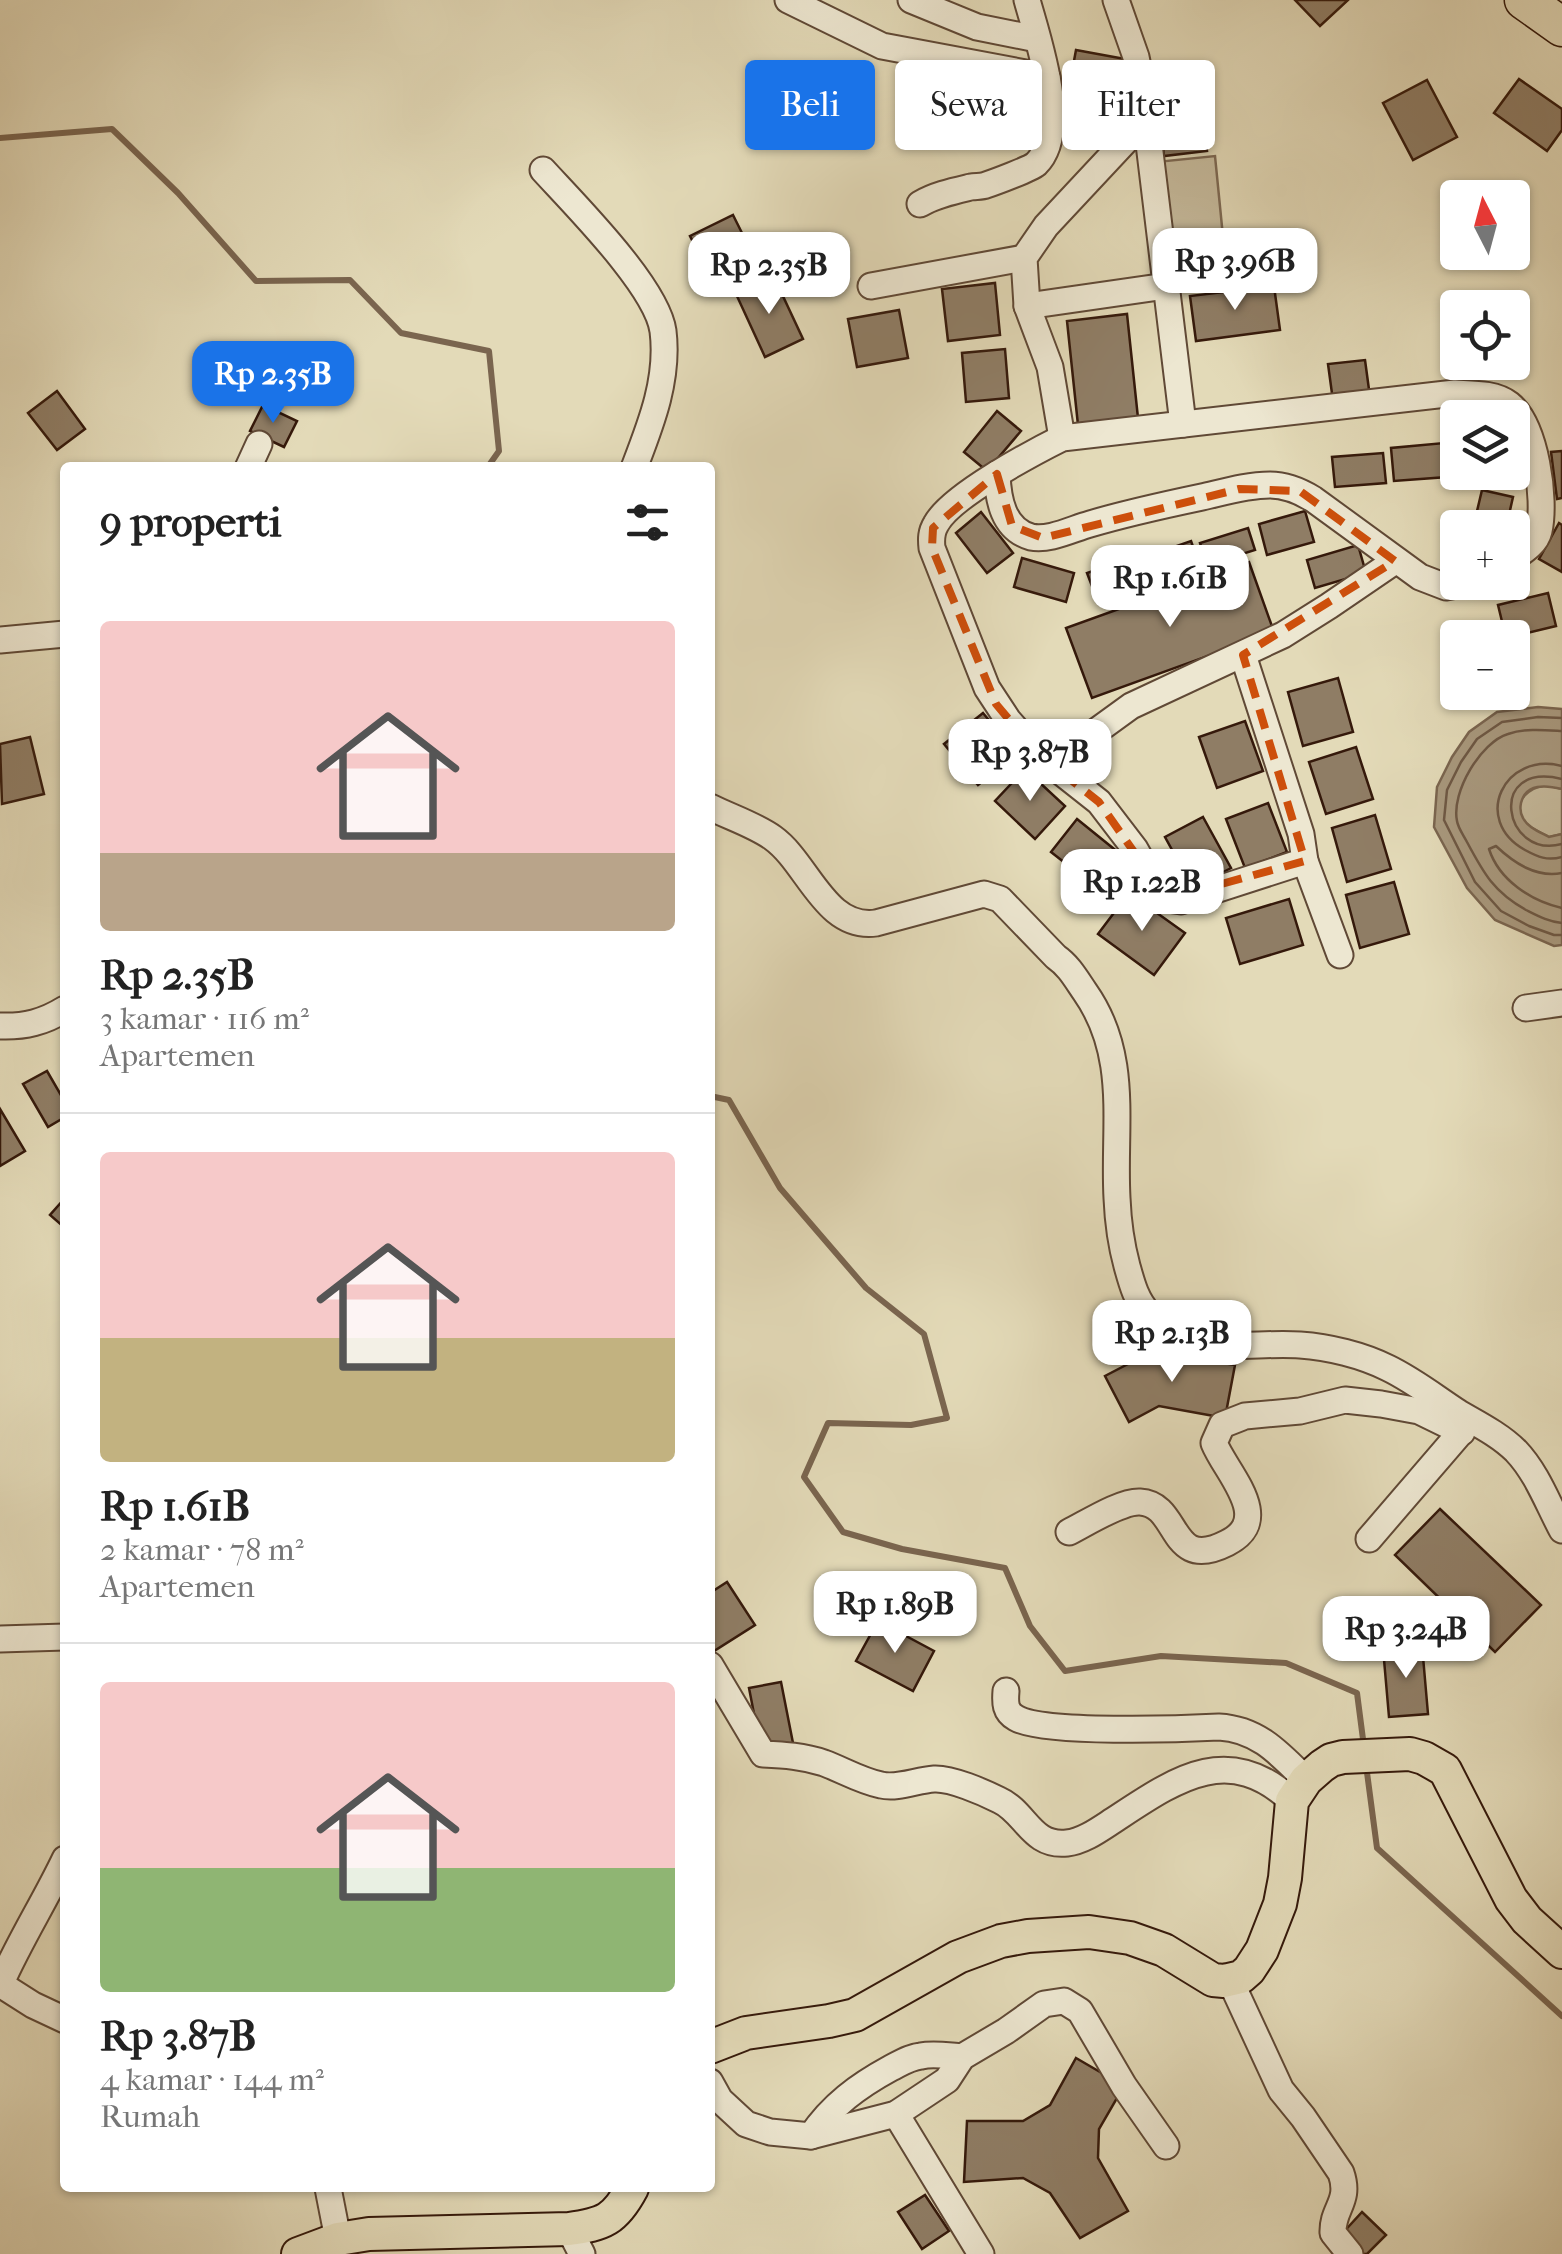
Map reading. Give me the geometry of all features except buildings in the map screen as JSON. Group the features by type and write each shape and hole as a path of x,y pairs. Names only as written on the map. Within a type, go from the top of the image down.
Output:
{"highway":[{"path":"1524,0 1562,28"}],"main road":[{"path":"715,2045 746,2032 855,2015 958,1956 1028,1936 1088,1932 1130,1938 1164,1950 1208,1978 1218,1981 1245,1975 1255,1962 1280,1904 1299,1791 1322,1766 1343,1757 1398,1753 1424,1758 1446,1770 1511,1900 1562,1952"},
{"path":"298,2254 359,2234 405,2243 576,2241 612,2217 629,2192"}],"street":[{"path":"788,0 882,46 1047,77"},
{"path":"910,0 977,27 1037,39"},
{"path":"920,204 932,197 986,186 1032,167 1040,158 1050,135 1051,108 1027,0"},
{"path":"1116,0 1136,60"},
{"path":"1062,438 1050,367 1027,306 1024,258 1046,226 1117,150"},
{"path":"1150,150 1183,424"},
{"path":"543,170 639,281 659,314 664,332 660,391 636,462"},
{"path":"871,286 1024,258"},
{"path":"1027,306 1166,286"},
{"path":"1305,861 1181,900 1167,899 1098,802 1037,753 996,704 932,548 933,528 939,519 997,474 1062,438 1456,394 1486,395 1514,409 1529,432 1538,464 1539,531 1530,545"},
{"path":"997,474 998,494 1012,526 1029,536 1043,538 1239,489 1273,485 1300,491 1420,577 1440,585"},
{"path":"1052,764 1131,706 1282,635 1395,560"},
{"path":"0,640 60,634"},
{"path":"1242,655 1300,834 1305,861 1340,956"},
{"path":"715,810 775,840 826,901 850,921 876,923 984,894 997,896 1066,965 1095,1005 1112,1044 1120,1240 1133,1290 1150,1316 1183,1338 1204,1344 1301,1345 1387,1367 1518,1454 1562,1530"},
{"path":"1526,1008 1562,1003"},
{"path":"0,1026 42,1022 60,1011"},
{"path":"1068,1532 1128,1503 1146,1503 1159,1510 1182,1543 1192,1550 1215,1548 1237,1538 1248,1521 1240,1489 1214,1443 1222,1425 1245,1416 1360,1401 1419,1411 1462,1432 1515,1472 1562,1548"},
{"path":"1369,1539 1462,1432"},
{"path":"0,1640 60,1637"},
{"path":"715,1673 763,1754 808,1758 884,1786 948,1780 1001,1800 1034,1834 1054,1843 1070,1843 1090,1835 1145,1799 1204,1770 1230,1770 1299,1791"},
{"path":"1006,1691 1008,1712 1032,1724 1238,1730 1272,1746 1299,1791"},
{"path":"60,1870 0,1984 60,2018"},
{"path":"1230,1980 1281,2090 1341,2173 1344,2200 1334,2217 1332,2233 1350,2254"},
{"path":"715,2091 746,2124 770,2132 811,2136 896,2114 947,2080 962,2057 1044,2004 1058,2000 1080,2011 1124,2086 1166,2146"},
{"path":"811,2136 837,2104 906,2060 934,2054 962,2057"},
{"path":"896,2114 981,2254"},
{"path":"329,2192 338,2238"}],"highlighted area":[{"path":"997,474 1012,526 1043,538 1239,489 1300,491 1395,561 1243,655 1305,861 1167,899 1099,802 1037,753 996,704 932,548 933,528"}],"shaded area":[{"path":"1215,156 1226,267 1168,273 1156,162"},
{"path":"1547,785 1562,789 1562,834 1549,837 1527,824 1519,806 1535,788"}],"water":[{"path":"1562,709 1562,789 1532,789 1524,796 1520,810 1525,821 1549,837 1562,834 1562,945 1554,946 1495,920 1467,888 1434,827 1437,787 1469,732 1497,712"}],"waterway":[{"path":"0,138 112,129 178,193 256,281 350,280 401,333 489,351 499,451 491,462"},
{"path":"715,1097 729,1100 780,1188 866,1288 924,1334 947,1418 911,1425 828,1423 804,1477 843,1532 902,1549 1005,1568 1030,1626 1065,1671 1161,1656 1286,1663 1357,1693 1364,1747"},
{"path":"1366,1765 1377,1848 1562,2016"}]}
